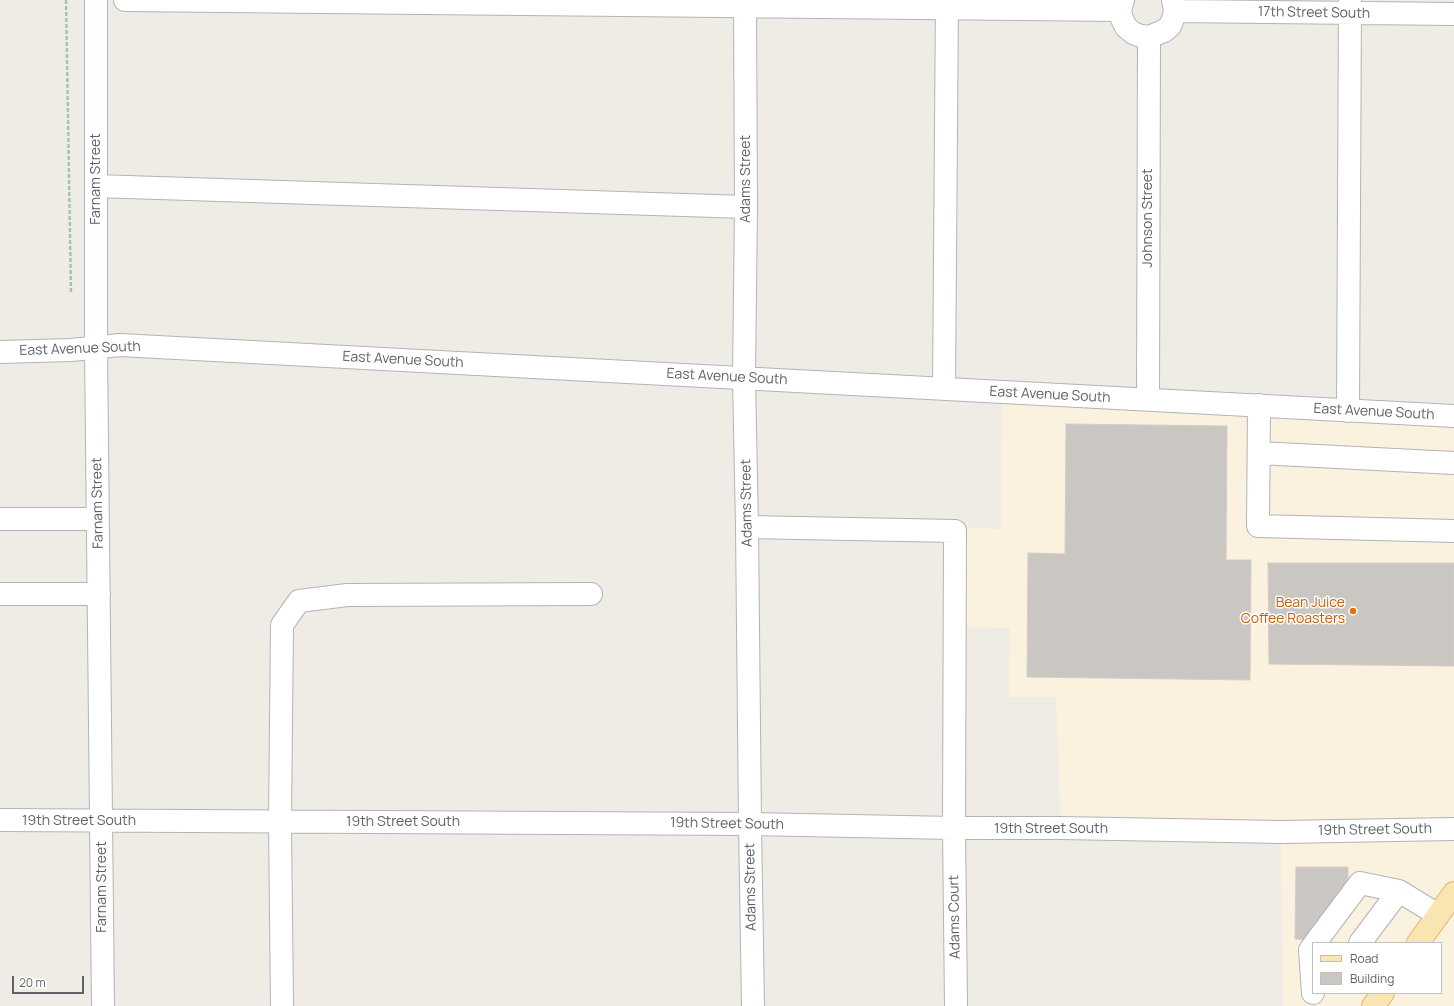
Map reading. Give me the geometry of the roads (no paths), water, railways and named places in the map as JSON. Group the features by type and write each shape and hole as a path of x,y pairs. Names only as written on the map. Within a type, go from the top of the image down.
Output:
{"main road":[{"path":"1419,942 1454,893"},
{"path":"1373,1006 1382,994"}],"street":[{"name":"Farnam Street","path":"96,0 96,347 103,1006"},
{"path":"125,0 1121,5 1122,19 1126,27 1133,33 1149,38 1164,31 1170,26 1173,19 1174,6"},
{"name":"Adams Street","path":"745,3 746,207 744,378 753,1006"},
{"path":"944,389 947,5"},
{"name":"17th Street South","path":"1174,6 1350,7 1454,14"},
{"path":"1348,411 1350,7"},
{"name":"Johnson Street","path":"1148,399 1149,38"},
{"path":"96,186 746,207"},
{"name":"East Avenue South","path":"0,352 72,350 120,345 1454,416"},
{"path":"1259,405 1258,526 1454,531"},
{"path":"1259,453 1454,463"},
{"path":"0,520 98,519"},
{"name":"Adams Court","path":"747,527 955,531 954,828 956,1006"},
{"path":"0,594 99,594"},
{"path":"282,1006 280,822 282,625 299,601 347,595 591,594"},
{"name":"19th Street South","path":"0,820 750,824 1281,832 1454,829"},
{"path":"1316,942 1360,883 1399,891 1438,915"},
{"path":"1361,942 1399,891"},
{"path":"1312,947 1310,950 1312,966"}],"place":[{"name":"Bean Juice Coffee Roasters","path":"1353,611"}]}
